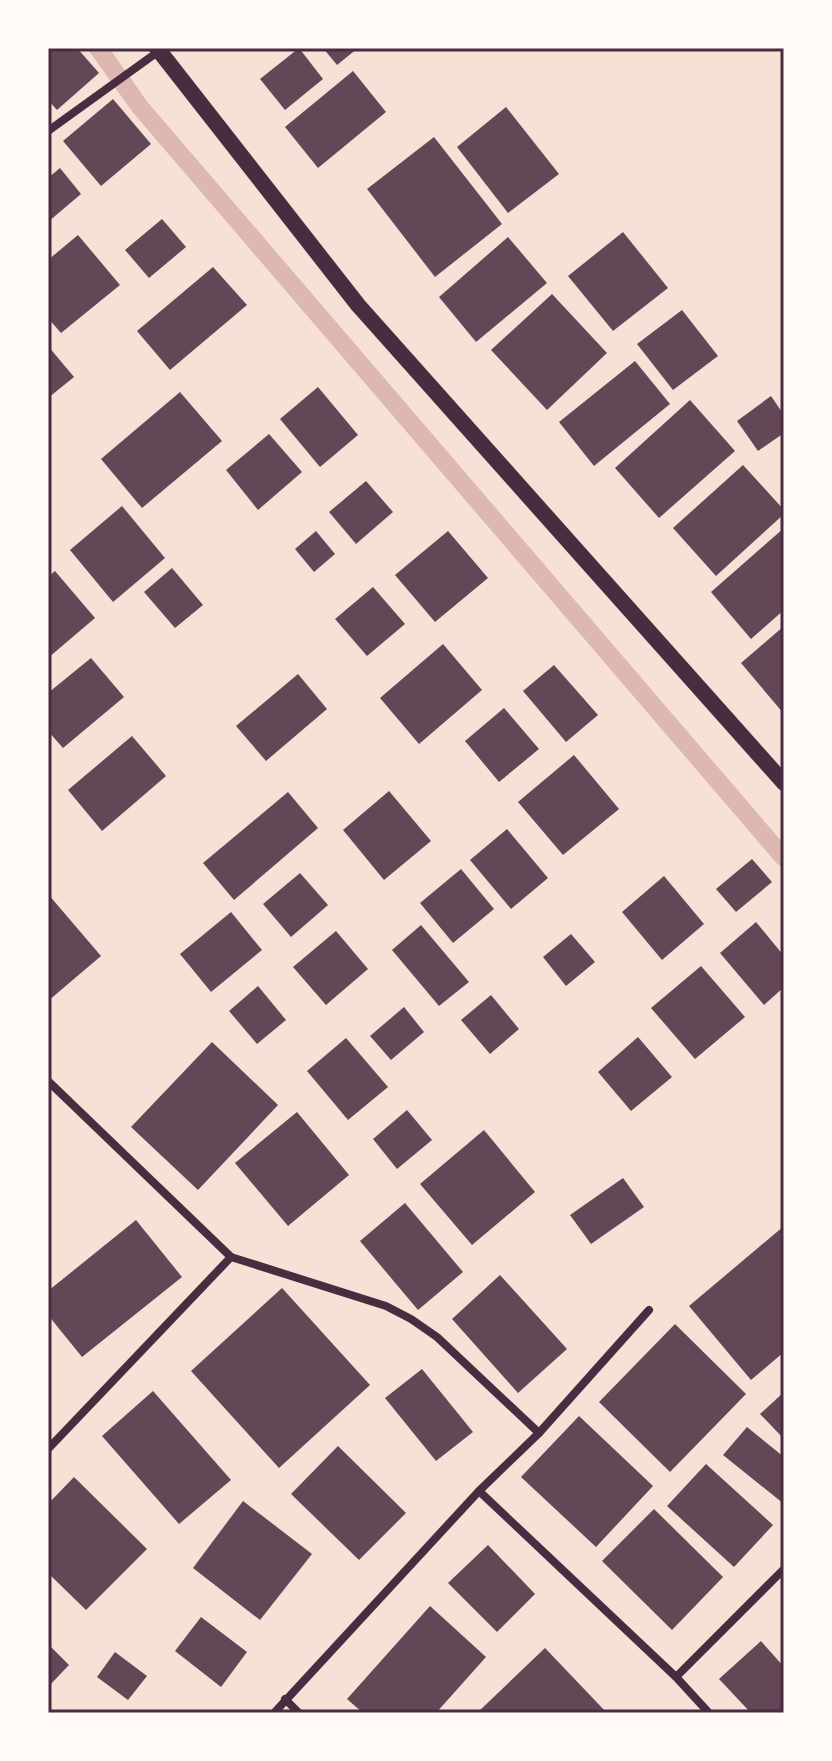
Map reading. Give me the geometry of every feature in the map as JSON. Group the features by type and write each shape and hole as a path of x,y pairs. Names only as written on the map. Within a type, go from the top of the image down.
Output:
{"main road":[{"path":"158,50 358,305 784,783"}],"street":[{"path":"48,131 158,50"},
{"path":"48,1081 231,1257 386,1306 411,1319 437,1337 539,1433"},
{"path":"48,1449 231,1257"},
{"path":"274,1713 479,1491 539,1433 649,1310"},
{"path":"479,1491 676,1677 709,1713"},
{"path":"676,1677 784,1569"},
{"path":"285,1699 299,1713"}],"building":[{"path":"48,48 77,48 99,73 57,110 48,100"},
{"path":"299,48 323,79 285,110 260,79"},
{"path":"323,48 358,48 337,65"},
{"path":"353,71 386,112 318,168 285,127"},
{"path":"113,99 151,144 101,186 63,141"},
{"path":"506,107 559,174 508,213 457,147"},
{"path":"434,137 502,224 435,277 367,189"},
{"path":"60,168 81,194 48,222 48,178"},
{"path":"162,219 186,247 149,278 125,250"},
{"path":"623,232 668,288 613,331 568,276"},
{"path":"78,235 120,285 61,333 48,318 48,260"},
{"path":"508,237 547,283 476,342 439,297"},
{"path":"213,267 247,305 170,370 137,331"},
{"path":"552,294 607,353 547,410 491,350"},
{"path":"682,310 718,356 673,390 637,344"},
{"path":"48,346 74,377 48,398"},
{"path":"635,361 670,404 594,466 559,422"},
{"path":"318,387 358,435 320,467 280,419"},
{"path":"180,392 222,441 142,508 101,459"},
{"path":"771,396 784,415 784,433 758,451 737,421"},
{"path":"690,400 735,451 659,518 615,468"},
{"path":"269,434 302,472 258,510 226,470"},
{"path":"743,465 784,510 784,514 716,576 673,528"},
{"path":"366,481 393,512 356,544 329,512"},
{"path":"122,506 165,558 113,602 70,550"},
{"path":"784,528 784,610 751,639 711,592"},
{"path":"316,531 335,554 314,572 295,549"},
{"path":"448,531 488,578 435,622 395,575"},
{"path":"172,568 203,605 175,628 144,592"},
{"path":"55,571 95,618 48,658 48,577"},
{"path":"373,587 405,624 367,656 335,619"},
{"path":"784,626 784,714 741,663"},
{"path":"443,644 482,690 419,744 380,698"},
{"path":"91,658 124,697 63,748 48,731 48,693"},
{"path":"554,665 598,715 566,742 523,691"},
{"path":"298,674 327,709 266,761 236,726"},
{"path":"504,708 539,749 499,782 465,741"},
{"path":"132,736 166,776 102,831 68,790"},
{"path":"574,755 619,809 563,855 518,802"},
{"path":"389,791 431,841 384,880 343,830"},
{"path":"288,792 318,828 234,900 203,863"},
{"path":"507,829 548,878 511,909 470,860"},
{"path":"752,859 772,882 736,912 716,889"},
{"path":"461,869 494,909 453,943 420,903"},
{"path":"300,873 328,905 291,937 263,904"},
{"path":"664,876 704,924 662,960 622,912"},
{"path":"48,894 101,956 48,1001"},
{"path":"231,912 262,950 211,992 180,954"},
{"path":"756,922 784,956 784,987 764,1005 720,953"},
{"path":"421,925 469,982 439,1006 392,950"},
{"path":"336,931 368,969 326,1005 293,967"},
{"path":"571,934 595,962 566,986 543,957"},
{"path":"701,966 745,1017 695,1059 651,1008"},
{"path":"258,986 286,1020 257,1044 229,1011"},
{"path":"491,995 519,1029 490,1054 461,1020"},
{"path":"404,1007 424,1032 391,1060 370,1036"},
{"path":"638,1037 672,1077 631,1111 598,1072"},
{"path":"346,1038 388,1087 348,1120 307,1071"},
{"path":"212,1042 278,1105 198,1190 131,1127"},
{"path":"407,1110 432,1140 397,1169 373,1139"},
{"path":"297,1112 349,1175 288,1226 235,1163"},
{"path":"484,1130 535,1192 472,1245 420,1184"},
{"path":"623,1178 644,1207 591,1244 570,1215"},
{"path":"405,1203 463,1272 418,1310 360,1241"},
{"path":"136,1220 182,1277 82,1357 48,1315 48,1291"},
{"path":"784,1226 784,1352 751,1380 689,1306"},
{"path":"500,1275 567,1349 518,1393 452,1319"},
{"path":"282,1288 370,1385 279,1468 191,1371"},
{"path":"675,1324 746,1394 670,1472 599,1402"},
{"path":"422,1369 473,1432 436,1461 385,1398"},
{"path":"153,1391 231,1480 179,1524 102,1436"},
{"path":"784,1392 784,1439 760,1414"},
{"path":"579,1416 653,1486 596,1547 521,1477"},
{"path":"747,1427 784,1457 784,1504 723,1455"},
{"path":"338,1446 406,1513 359,1560 291,1494"},
{"path":"706,1464 773,1525 734,1567 667,1506"},
{"path":"74,1477 147,1549 86,1610 48,1573 48,1504"},
{"path":"243,1501 312,1554 260,1620 193,1568"},
{"path":"654,1509 723,1577 672,1630 602,1561"},
{"path":"488,1545 535,1594 497,1632 448,1583"},
{"path":"430,1606 486,1657 436,1713 363,1713 347,1699"},
{"path":"201,1617 247,1652 221,1687 175,1651"},
{"path":"761,1641 784,1667 784,1713 751,1713 719,1679"},
{"path":"48,1644 69,1665 48,1687"},
{"path":"545,1648 607,1713 477,1713"},
{"path":"115,1652 147,1676 128,1700 97,1677"}],"waterway":[{"path":"98,48 140,107 784,858"}]}
